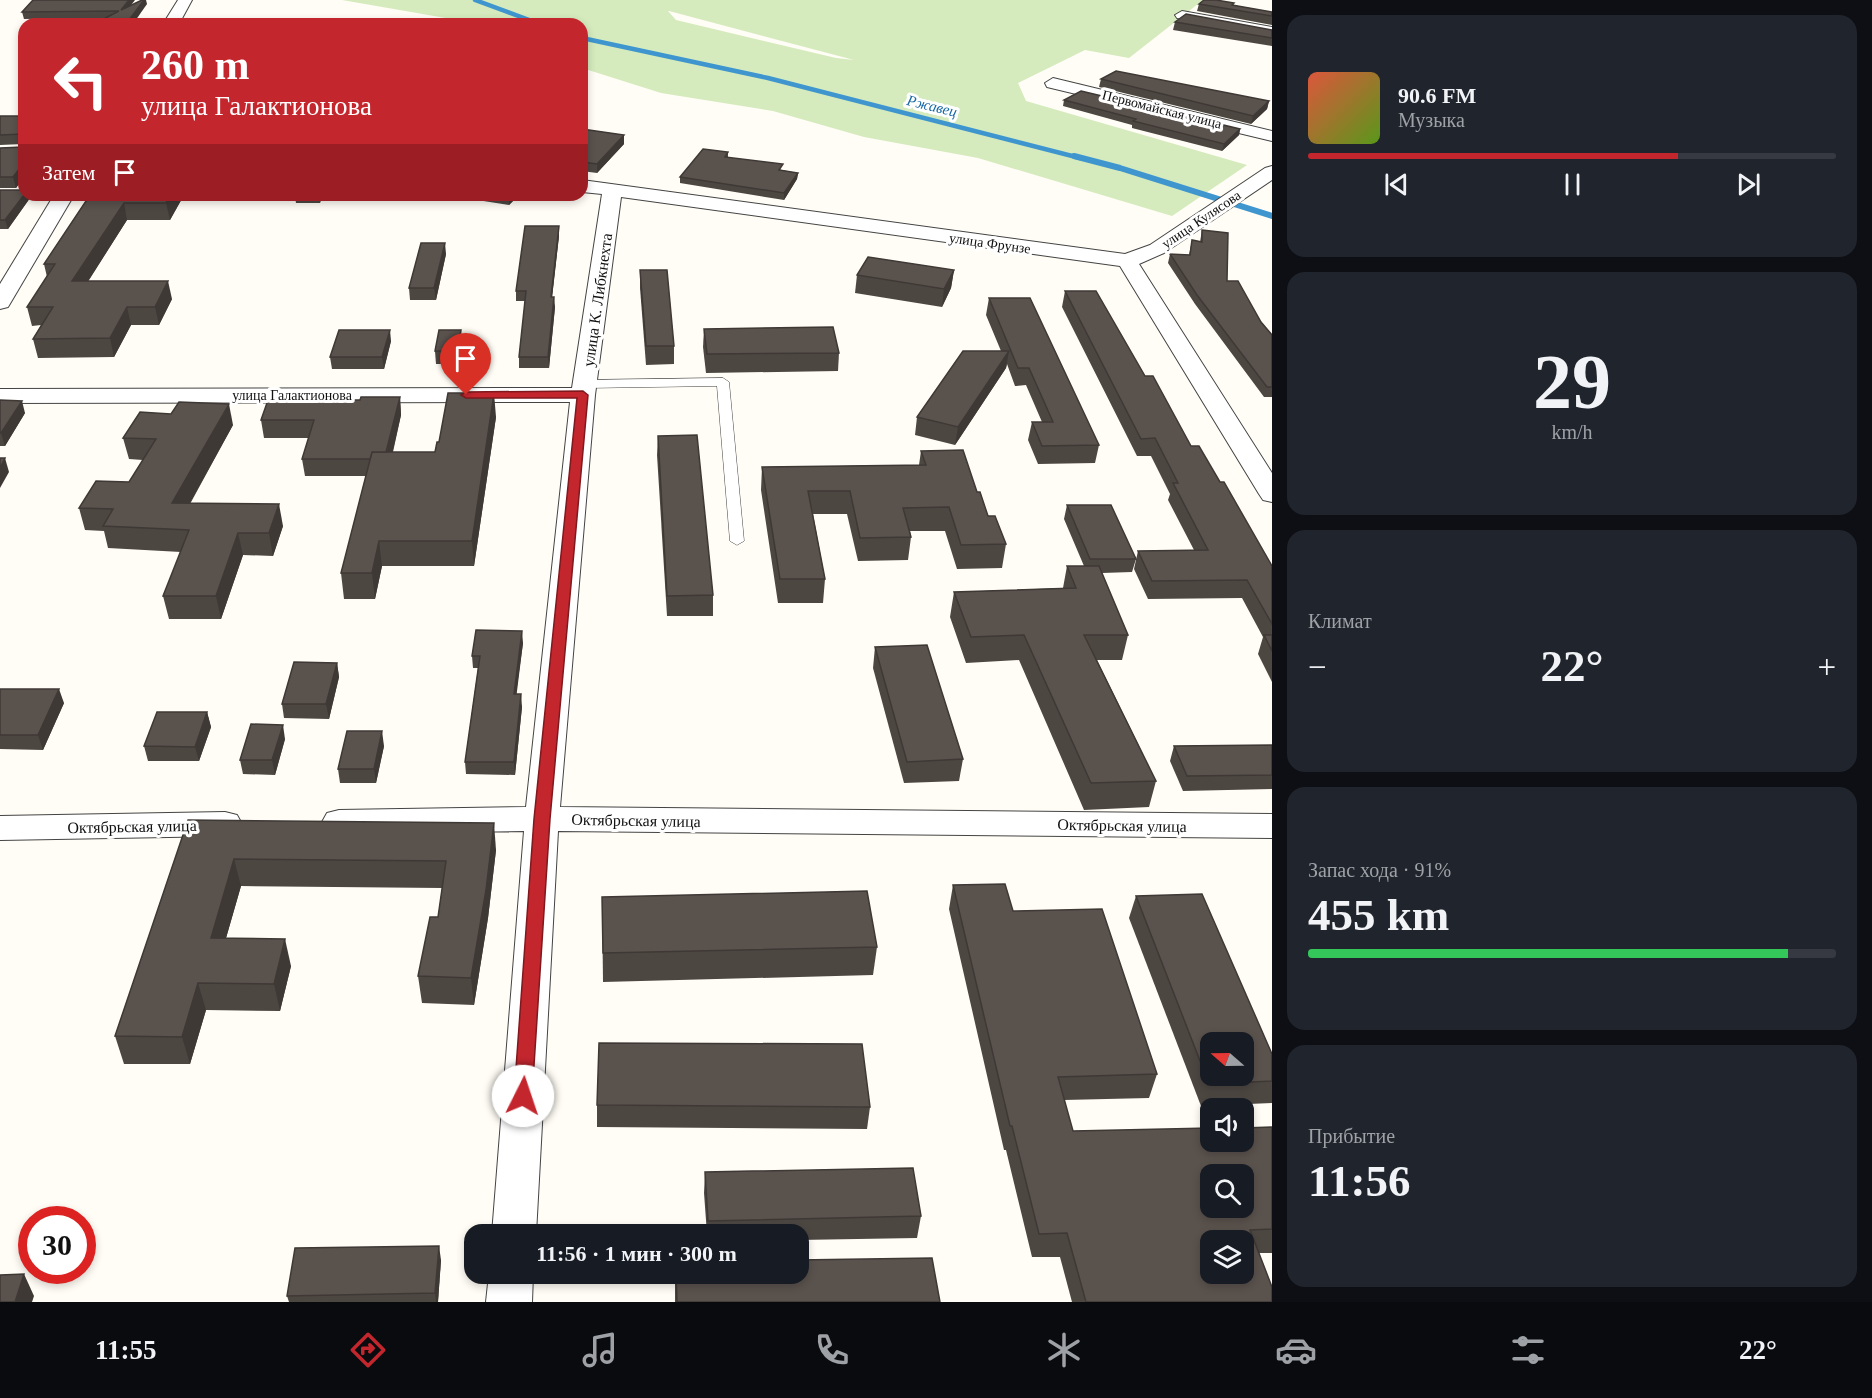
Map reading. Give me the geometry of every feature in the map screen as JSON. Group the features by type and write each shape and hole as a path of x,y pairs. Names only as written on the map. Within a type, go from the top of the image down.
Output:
{"street":[{"path":"174,18 185,0"},
{"path":"1182,15 1272,32"},
{"name":"Первомайская улица","path":"1053,82 1272,136"},
{"name":"улица Кулясова","path":"1127,261 1157,249 1272,172"},
{"name":"улица Фрунзе","path":"588,187 1127,261"},
{"name":"улица К. Либкнехта","path":"514,1224 542,819 584,389 612,191"},
{"path":"0,302 60,201"},
{"path":"1127,261 1272,494"},
{"name":"улица Галактионова","path":"0,396 584,389"},
{"name":"Октябрьская улица","path":"306,823 542,819 1272,826"},
{"name":"Октябрьская улица","path":"0,828 259,824"},
{"path":"509,1302 510,1284"}],"lane":[{"path":"584,389 723,382 737,541"}],"green space":[{"path":"342,0 1203,0 1129,58 1085,50 1018,83 1026,101 1247,165 1172,216 978,158 864,137 773,111 661,93 588,70 588,18 446,18","holes":["668,11 854,60 836,58 676,20"]}],"building":[{"path":"33,0 129,0 121,10 144,0 130,18 106,18 119,11 22,12"},
{"path":"1204,0 1234,3 1232,5 1272,12 1272,16 1199,4"},
{"path":"1186,14 1272,30 1272,38 1175,22"},
{"path":"1116,71 1269,101 1253,116 1101,79"},
{"path":"1081,91 1240,129 1224,144 1133,121 1136,119 1064,100"},
{"path":"0,116 18,116 18,134 0,135"},
{"path":"588,130 624,135 597,164 588,163"},
{"path":"18,147 18,171 13,177 0,177 0,148"},
{"path":"703,149 728,152 725,157 783,164 779,170 798,173 784,193 680,177"},
{"path":"0,190 18,190 19,201 5,220 0,220"},
{"path":"86,201 167,201 166,203 124,203 72,281 168,281 155,307 127,307 110,338 33,339 53,307 27,307 55,264 44,264"},
{"path":"525,226 559,226 551,297 554,297 548,357 519,357 526,291 516,291"},
{"path":"1202,230 1228,233 1227,281 1238,281 1261,322 1272,335 1272,387 1267,387 1197,295 1170,254 1190,255 1192,240 1202,242"},
{"path":"421,243 445,243 434,288 409,288"},
{"path":"868,257 954,270 944,289 857,275"},
{"path":"640,270 667,270 674,346 646,346"},
{"path":"1065,291 1096,291 1145,376 1153,376 1191,446 1199,446 1220,482 1224,482 1272,566 1272,624 1247,580 1152,581 1138,551 1208,550 1173,483 1178,483 1155,438 1141,439"},
{"path":"989,298 1030,298 1099,445 1042,446 1032,422 1053,422 1029,368 1018,368"},
{"path":"833,327 839,353 707,354 704,329"},
{"path":"339,330 390,330 382,357 330,357"},
{"path":"439,330 461,330 457,351 435,351"},
{"path":"963,351 1009,351 958,427 917,417"},
{"path":"448,393 494,393 472,541 379,541 372,573 341,573 372,452 435,452"},
{"path":"361,397 400,397 386,452 372,452 370,459 302,459 314,420 261,420 268,400 360,400"},
{"path":"0,400 22,401 1,433 0,433"},
{"path":"179,402 229,404 172,503 279,504 269,533 238,533 216,596 163,596 189,530 103,526 113,509 79,508 96,481 129,482 156,439 123,438 140,412 171,414"},
{"path":"697,435 713,595 667,596 658,436"},
{"path":"963,450 977,492 980,492 988,516 995,516 1006,544 961,545 949,507 903,508 911,537 860,538 850,491 808,491 825,579 780,579 762,467 926,465 921,451"},
{"path":"0,458 5,458 0,468"},
{"path":"1067,505 1111,505 1136,559 1090,559"},
{"path":"1067,566 1099,566 1128,635 1084,635 1156,781 1091,783 1024,635 971,637 954,592 1076,588"},
{"path":"476,630 522,631 514,694 521,694 514,762 465,762 480,656 472,656"},
{"path":"1264,635 1272,635 1272,651"},
{"path":"927,645 963,759 907,762 875,647"},
{"path":"294,662 337,663 326,704 282,704"},
{"path":"0,689 59,689 38,735 0,735"},
{"path":"157,712 207,712 195,747 144,746"},
{"path":"251,724 283,725 272,760 240,760"},
{"path":"347,731 382,731 374,769 338,769"},
{"path":"1272,745 1272,775 1187,776 1174,746"},
{"path":"188,820 494,823 486,890 471,978 418,976 430,917 438,917 446,861 234,859 211,938 285,939 274,984 198,983 182,1037 115,1036"},
{"path":"1005,884 1013,911 1102,909 1157,1074 1058,1077 1073,1131 1200,1128 1200,1152 1254,1152 1254,1128 1272,1127 1272,1229 1200,1230 1200,1284 1254,1284 1254,1240 1272,1287 1272,1302 1086,1302 1067,1233 1039,1234 1012,1126 1010,1126 953,885"},
{"path":"867,891 877,947 603,953 602,897"},
{"path":"1202,894 1272,1054 1272,1081 1254,1082 1254,1032 1200,1032 1200,1061 1136,896"},
{"path":"599,1043 862,1044 870,1107 597,1105"},
{"path":"913,1168 921,1216 708,1221 705,1172"},
{"path":"439,1246 435,1293 287,1296 295,1248"},
{"path":"932,1258 940,1302 677,1302 676,1284 809,1284 809,1260"},
{"path":"18,1274 18,1284 21,1284 15,1302 0,1302 0,1275"}],"waterway":[{"name":"Ржавец","path":"475,0 524,18"},
{"name":"Ржавец","path":"588,39 768,78 1080,158"},
{"name":"Ржавец","path":"1074,156 1120,168 1272,216"}],"route":[{"path":"466,395 583,395 542,819 523,1096"}]}
